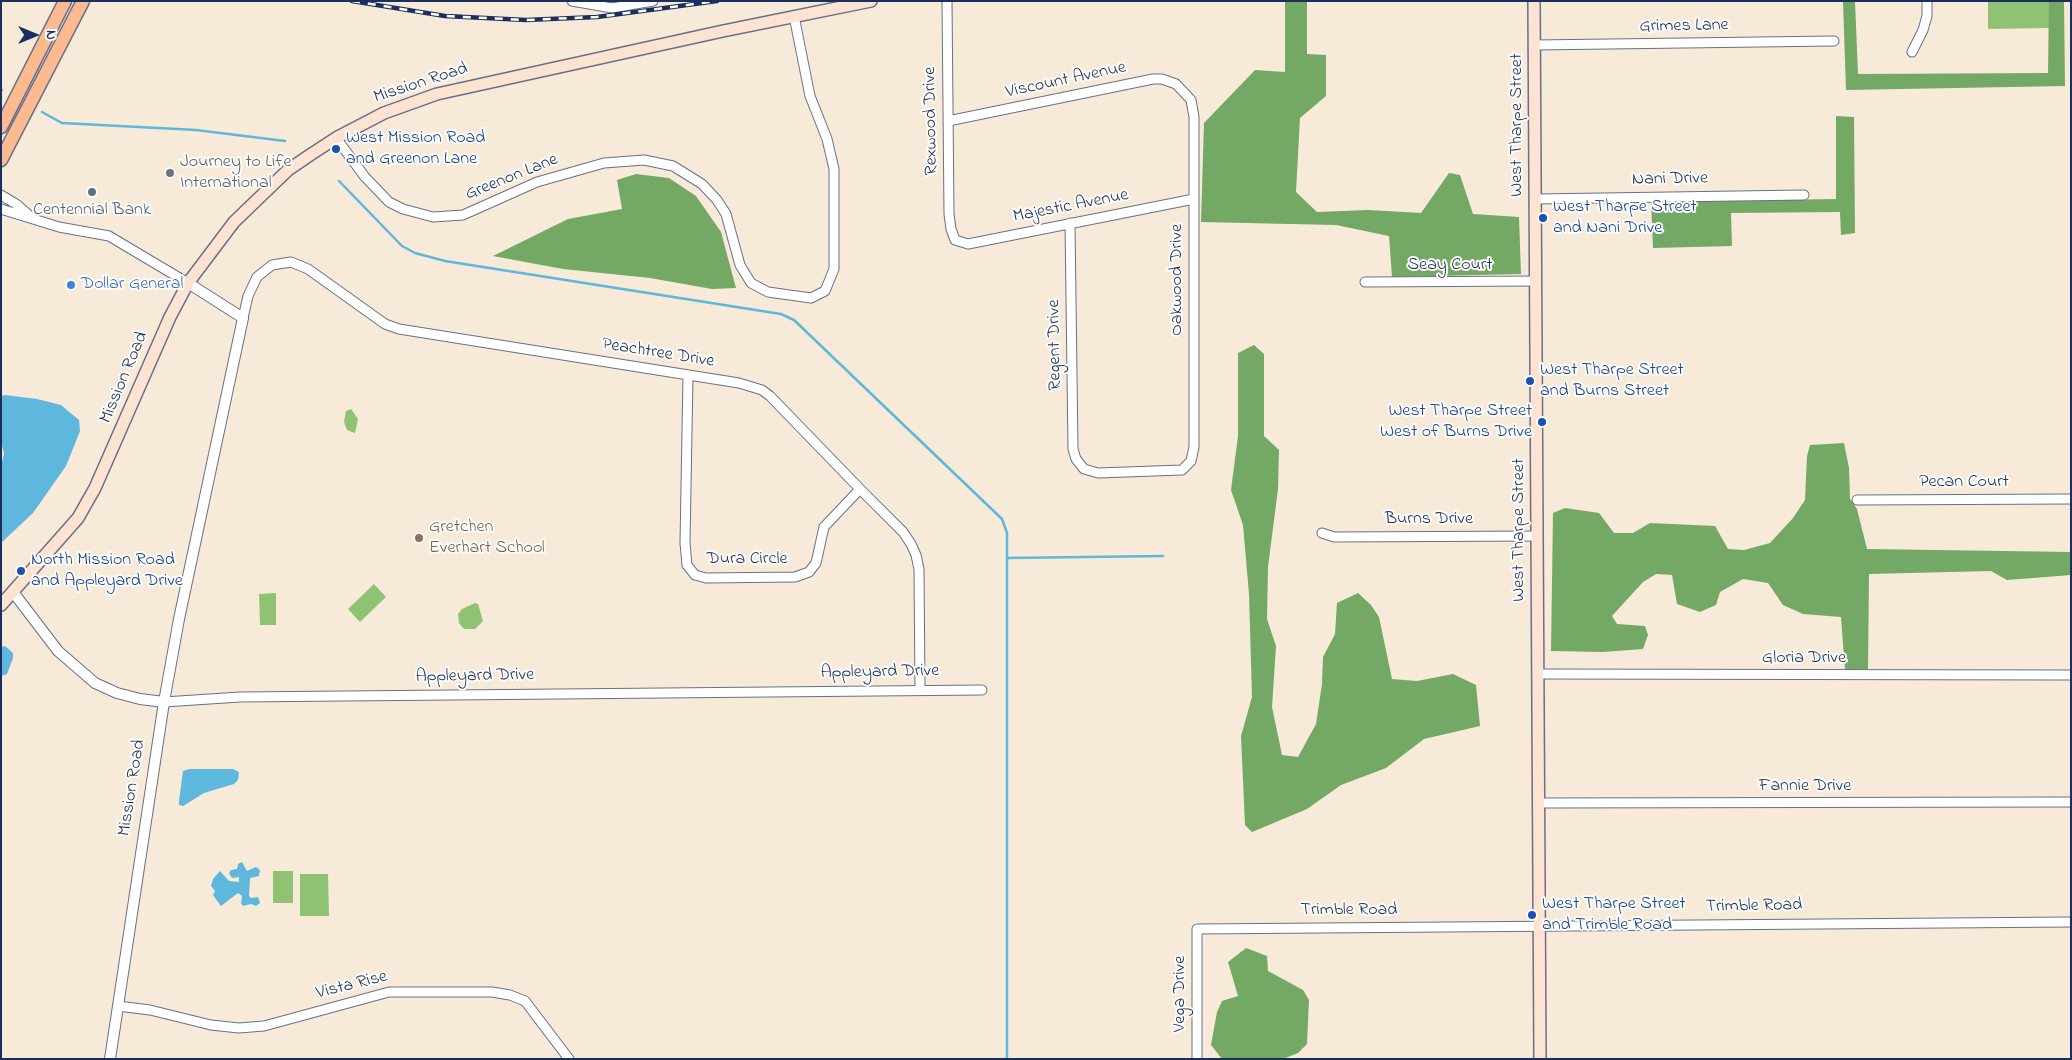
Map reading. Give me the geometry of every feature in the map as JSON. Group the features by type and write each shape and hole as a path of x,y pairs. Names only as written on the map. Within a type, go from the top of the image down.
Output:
{"main road":[{"path":"1,126 65,1"},
{"path":"1,160 83,1"},
{"name":"Mission Road","path":"13,592 78,518 95,488 170,317 188,283 211,250 256,199 288,170 336,138 384,113 437,94 871,1"},
{"name":"West Tharpe Street","path":"1534,1 1540,1059"},
{"path":"42,46 44,67 47,71"},
{"path":"33,65 38,90"},
{"path":"1,595 13,592"},
{"path":"1,605 13,592"}],"street":[{"path":"572,1 612,8 653,1"},
{"name":"Rexwood Drive","path":"947,1 949,214 950,229 955,240"},
{"path":"1912,52 1923,30 1927,16 1927,1"},
{"name":"Greenon Lane","path":"336,138 365,177 389,202 403,209 433,217 463,215 537,182 604,163 644,160 673,166 702,184 717,200 726,214 744,274 751,283 768,292 810,298 824,291 834,269 834,169 827,139 810,96 794,16"},
{"name":"Grimes Lane","path":"1535,45 1834,41"},
{"name":"Viscount Avenue","path":"948,121 1153,79 1170,80 1185,93"},
{"name":"Oakwood Drive","path":"1079,465 1084,470 1098,473 1176,472 1187,467 1191,461 1194,447 1194,117 1190,100 1185,93"},
{"path":"1,195 16,204 31,217"},
{"name":"Nani Drive","path":"1536,199 1804,195"},
{"name":"Majestic Avenue","path":"955,240 968,244 1194,199"},
{"path":"1,209 59,227 109,236 243,318"},
{"name":"Regent Drive","path":"1070,223 1074,449 1079,465"},
{"name":"Peachtree Drive","path":"243,318 248,296 256,277 272,265 291,262 308,268 385,324 399,329 740,383 762,390 903,532 916,555 919,569 920,690"},
{"name":"Seay Court","path":"1365,282 1536,281"},
{"name":"Mission Road","path":"110,1059 164,702 179,619 243,318"},
{"name":"Dura Circle","path":"688,376 684,543 687,565 695,575 706,578 795,577 803,575 816,563 824,527 860,489"},
{"name":"Pecan Court","path":"1857,500 2071,499"},
{"name":"Burns Drive","path":"1322,533 1334,537 1537,536"},
{"name":"Appleyard Drive","path":"13,592 58,651 95,683 132,697 164,702 240,697 982,690"},
{"name":"Gloria Drive","path":"1538,674 2071,675"},
{"name":"Fannie Drive","path":"1539,803 2071,802"},
{"name":"Trimble Road","path":"1197,929 2071,922"},
{"name":"Vega Drive","path":"1197,929 1197,1059"},
{"name":"Vista Rise","path":"118,1006 150,1010 211,1024 240,1028 264,1026 389,992 492,992 510,995 525,1001 569,1059"}],"green space":[{"path":"1285,1 1307,1 1307,54 1326,55 1326,96 1300,118 1296,192 1317,212 1368,210 1421,213 1449,173 1460,175 1473,214 1519,217 1521,274 1392,277 1389,236 1336,225 1201,222 1204,123 1255,70 1285,72"},
{"path":"1843,1 1855,1 1858,74 2048,73 2049,1 2064,1 2065,86 1846,90"},
{"path":"1988,1 2049,1 2049,28 1988,29"},
{"path":"1836,116 1854,117 1855,233 1841,235 1840,212 1731,213 1732,246 1653,248 1651,202 1836,199"},
{"path":"636,174 669,178 696,196 721,232 736,288 712,289 650,278 563,269 493,256 568,219 622,209 617,180"},
{"path":"1254,345 1264,354 1264,436 1279,450 1278,489 1268,567 1267,619 1276,646 1272,707 1282,755 1298,757 1316,724 1322,684 1323,657 1335,634 1337,603 1358,593 1371,605 1379,617 1392,679 1417,681 1453,674 1476,685 1480,726 1424,739 1386,768 1341,785 1307,809 1252,832 1245,825 1241,736 1252,697 1249,594 1243,525 1231,490 1238,436 1238,353"},
{"path":"351,409 358,419 355,433 347,430 344,422 346,411"},
{"path":"1844,443 1849,468 1850,499 1857,509 1867,549 2071,552 2071,575 2007,580 1991,571 1869,574 1868,669 1845,670 1841,617 1803,614 1783,605 1768,583 1743,579 1720,592 1716,605 1700,612 1677,604 1672,575 1656,574 1643,582 1612,616 1617,624 1645,626 1648,635 1643,649 1603,652 1551,651 1553,513 1565,508 1599,513 1614,533 1633,533 1650,523 1715,526 1728,549 1744,550 1770,543 1793,518 1805,500 1807,456 1810,445"},
{"path":"374,584 386,597 360,622 348,609"},
{"path":"276,593 276,625 260,625 259,594"},
{"path":"475,603 478,604 483,621 475,629 464,629 459,623 458,614 462,609"},
{"path":"273,871 293,871 293,903 273,903"},
{"path":"300,874 328,874 329,916 300,916"},
{"path":"1246,948 1267,956 1268,971 1303,990 1309,1000 1307,1044 1298,1053 1283,1059 1222,1059 1211,1045 1217,1012 1222,1001 1238,996 1228,962"}],"water":[{"path":"1,396 37,399 61,405 79,420 80,431 66,466 33,513 1,543 1,466 4,454 1,441"},
{"path":"5,646 13,653 13,658 7,674 1,676 1,647"},
{"path":"190,769 233,769 239,772 238,780 234,784 204,793 183,806 179,805 183,771"},
{"path":"242,862 247,871 256,867 260,870 259,876 250,878 249,896 251,898 258,897 260,903 256,906 251,904 243,906 241,903 242,896 238,893 221,906 213,895 215,891 211,886 213,879 220,871 229,881 239,882 239,877 232,878 229,873 231,870 237,869 238,864"}],"waterway":[{"path":"42,112 62,123 196,130 285,141"},
{"path":"339,181 402,246 415,253 445,261 781,314 794,320 1002,519 1007,533 1007,1059"},
{"path":"1007,558 1163,556"}],"railway":[{"path":"352,1 445,16 526,20 597,17 717,1"}],"place":[{"name":"West Mission Road and Greenon Lane","path":"336,149"},
{"name":"Journey to Life International","path":"170,173"},
{"name":"Centennial Bank","path":"92,192"},
{"name":"West Tharpe Street and Nani Drive","path":"1543,218"},
{"name":"Dollar General","path":"71,285"},
{"name":"West Tharpe Street and Burns Street","path":"1530,381"},
{"name":"West Tharpe Street West of Burns Drive","path":"1542,422"},
{"name":"Gretchen Everhart School","path":"419,538"},
{"name":"North Mission Road and Appleyard Drive","path":"21,571"},
{"name":"West Tharpe Street and Trimble Road","path":"1532,915"}]}
